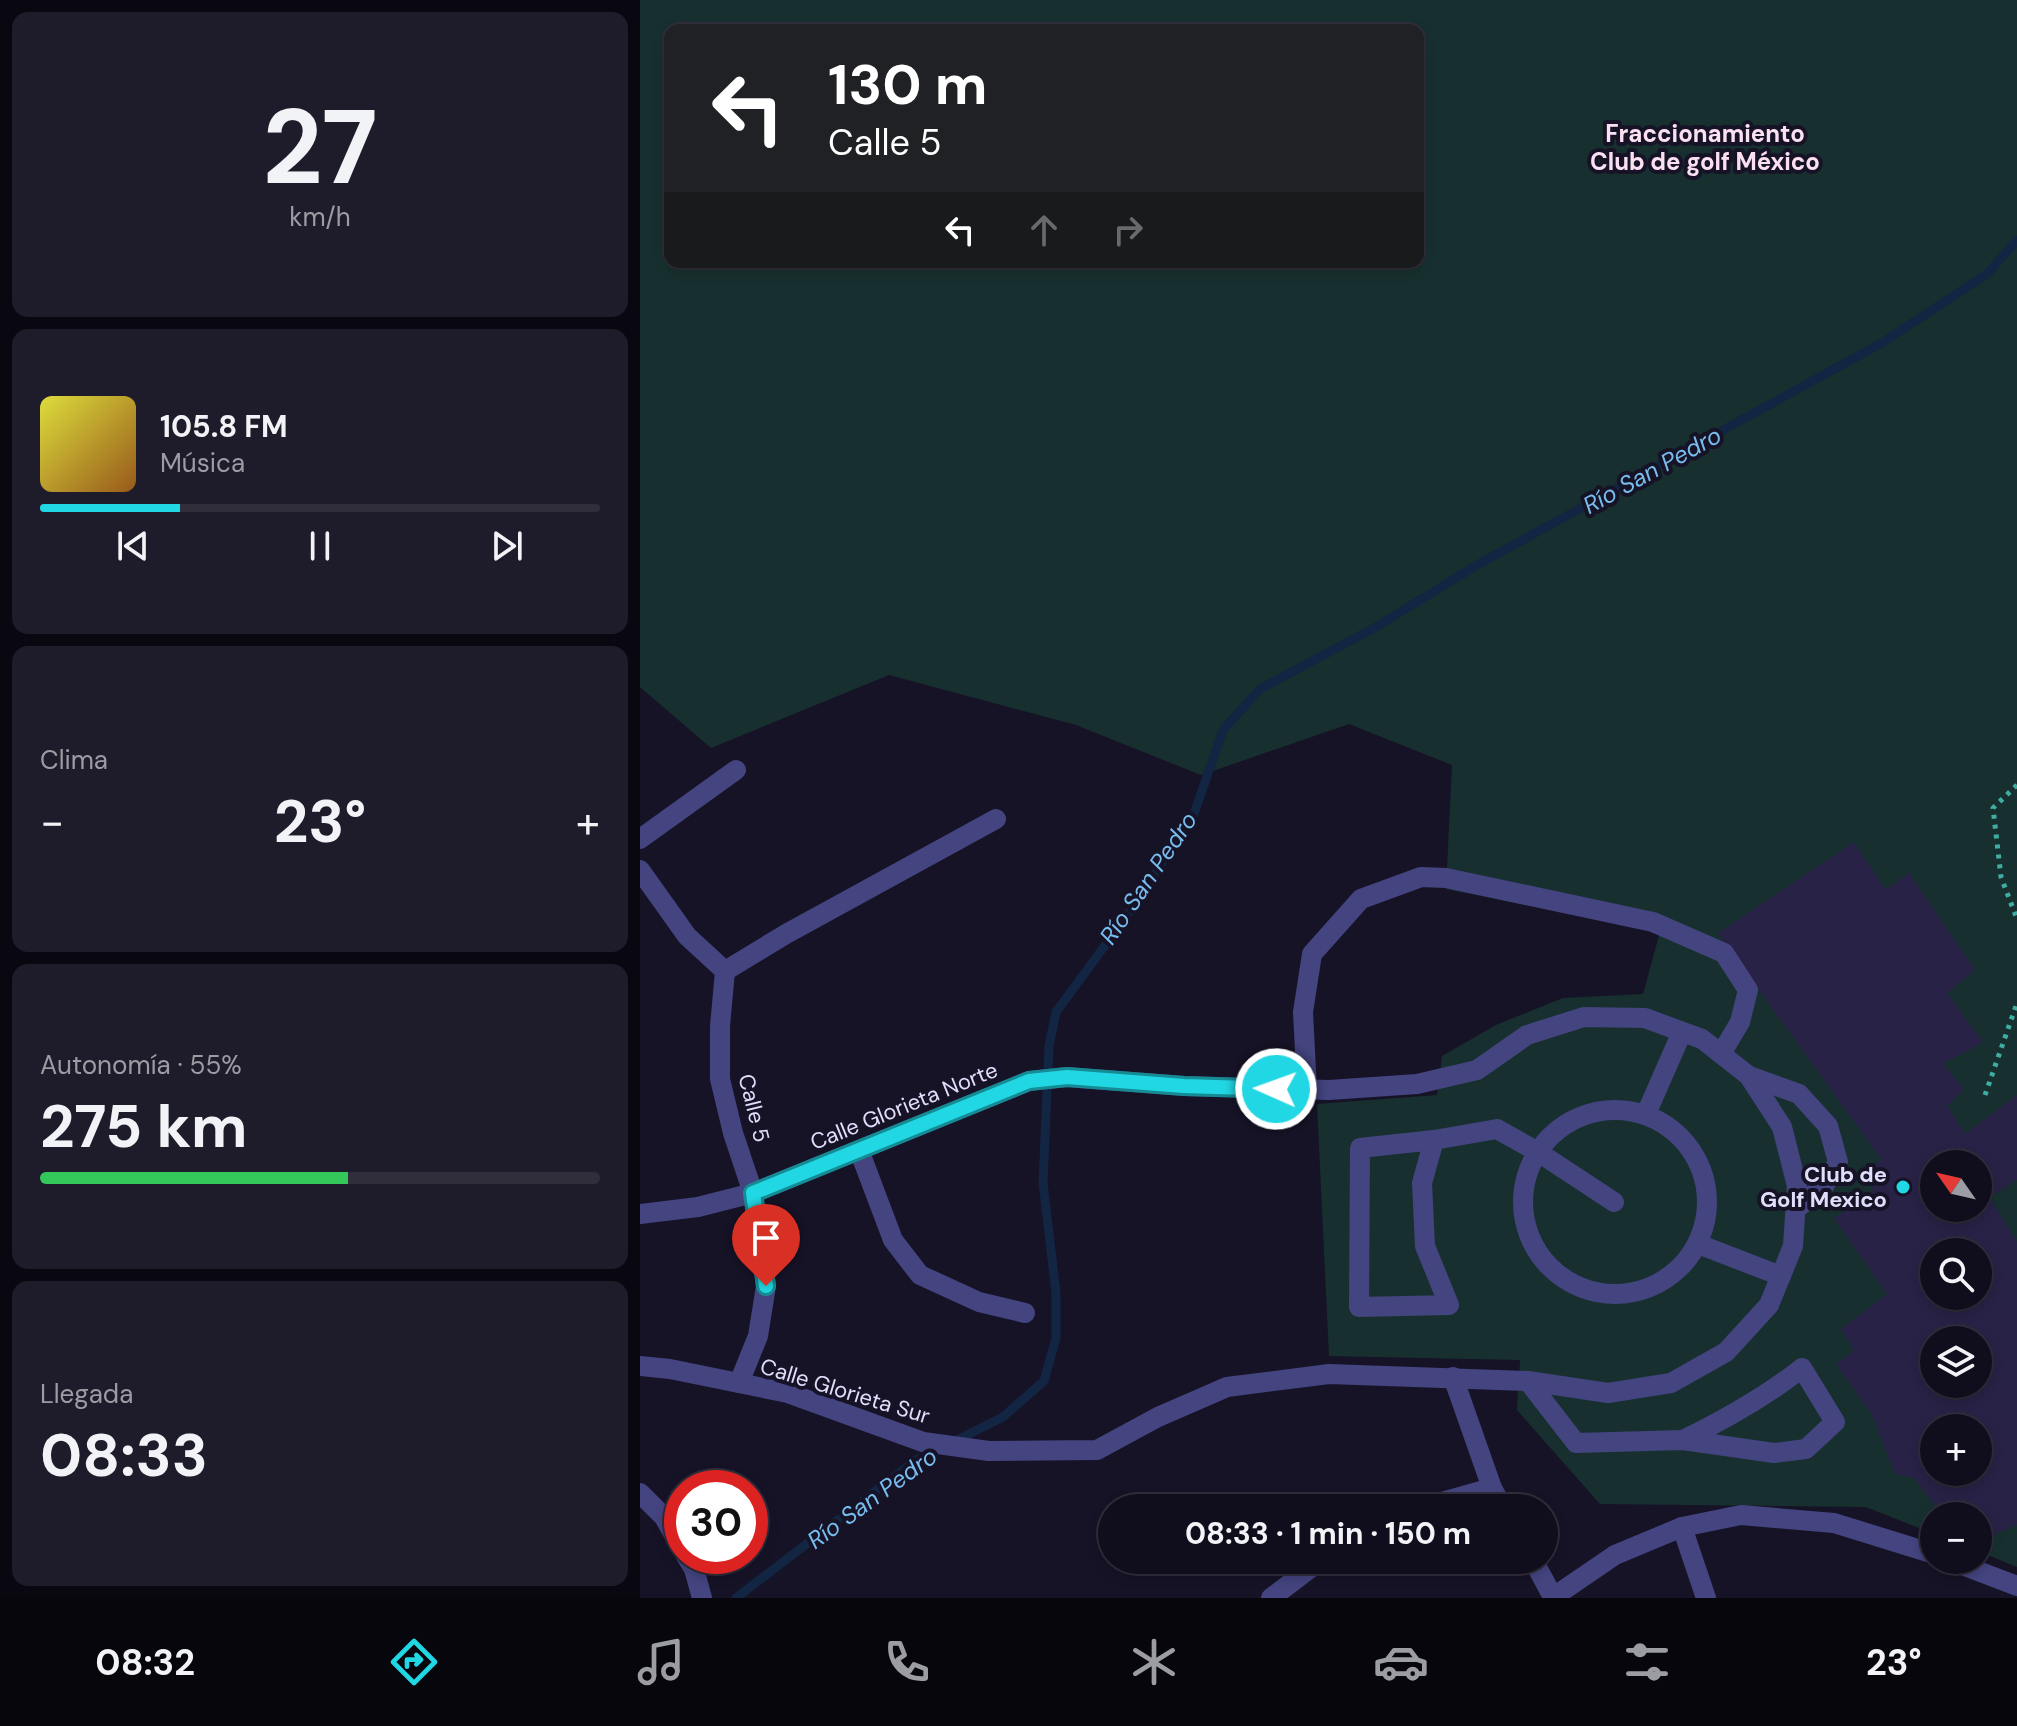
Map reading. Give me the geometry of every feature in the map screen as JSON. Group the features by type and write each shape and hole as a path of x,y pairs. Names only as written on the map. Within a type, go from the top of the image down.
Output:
{"street":[{"path":"640,839 736,770"},
{"path":"640,870 687,936 725,971 786,934 996,819"},
{"path":"1307,1090 1303,1012 1312,954 1361,899 1421,877 1446,878 1653,922 1724,953 1748,990 1740,1022 1721,1054"},
{"name":"Calle 5","path":"725,971 720,1026 720,1079 733,1133 753,1193 766,1286 758,1336 739,1383"},
{"name":"Calle Glorieta Norte","path":"640,1214 698,1207 753,1193 1029,1081 1067,1077 1184,1086 1307,1090 1417,1084 1477,1070 1527,1035 1584,1017 1645,1018 1682,1032"},
{"path":"1646,1114 1682,1032 1702,1039 1749,1076 1799,1094 1828,1126 1838,1162 1824,1186 1796,1209"},
{"name":"Calle Glorieta Sur","path":"640,1366 788,1393 923,1442 989,1451 1097,1450 1158,1417 1227,1387 1329,1374 1528,1381 1608,1393 1671,1383 1726,1352 1769,1305 1793,1246 1797,1186 1782,1127 1749,1076"},
{"path":"1622,1109 1646,1114 1674,1130 1694,1153 1706,1182 1707,1214 1698,1244 1680,1268 1656,1285 1627,1294 1597,1293 1569,1283 1546,1264 1530,1239 1523,1209 1525,1179 1538,1152 1554,1133 1574,1119 1597,1111 1622,1109"},
{"path":"1434,1140 1422,1183 1425,1246 1449,1305 1359,1307 1360,1148 1497,1129 1614,1202"},
{"path":"859,1150 893,1240 920,1275 979,1302 1025,1313"},
{"path":"1698,1244 1781,1276"},
{"path":"1528,1381 1576,1443 1683,1440 1774,1453 1806,1449 1835,1422 1802,1368 1736,1414 1683,1440"},
{"path":"1453,1377 1495,1494"},
{"path":"1471,1494 1492,1488"},
{"path":"640,1493 664,1517"},
{"path":"1540,1574 1553,1598 1615,1555 1682,1527 1741,1515 1834,1523 1920,1550"},
{"path":"1682,1527 1706,1598"},
{"path":"694,1574 702,1598"},
{"path":"1271,1598 1303,1574"},
{"path":"1986,1574 2017,1586"}],"path":[{"path":"2017,785 1993,808 2001,877 2017,919"},
{"path":"1985,1095 2017,1003"}],"green space":[{"path":"640,0 2017,0 2017,1567 1992,1557 1992,1502 1920,1502 1920,1528 1866,1507 1600,1504 1517,1410 1520,1360 1329,1356 1317,1104 1437,1095 1442,1056 1496,1025 1563,998 1643,994 1660,932 1446,889 1452,765 1349,724 1201,775 1076,725 889,675 711,748 640,687"}],"building":[{"name":"Club de Golf Mexico","path":"1854,842 1886,890 1909,873 1975,970 1947,993 1983,1042 1943,1064 1964,1089 1947,1106 1965,1134 2017,1095 2017,1180 1992,1196 1992,1150 1920,1150 1920,1222 1992,1222 1992,1200 2017,1242 2017,1525 1992,1535 1992,1502 1932,1502 1920,1486 1992,1486 1992,1414 1920,1414 1920,1486 1914,1478 1895,1474 1872,1415 1836,1364 1854,1350 1841,1329 1887,1294 1834,1218 1873,1193 1870,1171 1881,1159 1718,933"}],"waterway":[{"name":"Río San Pedro","path":"953,1442 1003,1417 1044,1381 1056,1338 1056,1293 1043,1183 1049,1046 1056,1012 1126,917 1194,814 1223,730 1260,689 1376,627 1477,565 1880,344 1987,274 2017,240"},
{"name":"Río San Pedro","path":"736,1598 916,1460 939,1449"}],"place":[{"name":"Club de Golf Mexico","path":"1903,1187"}],"district":[{"name":"Fraccionamiento Club de golf México","path":"1705,147"}],"route":[{"path":"766,1286 753,1193 1029,1081 1067,1077 1276,1089"}]}
